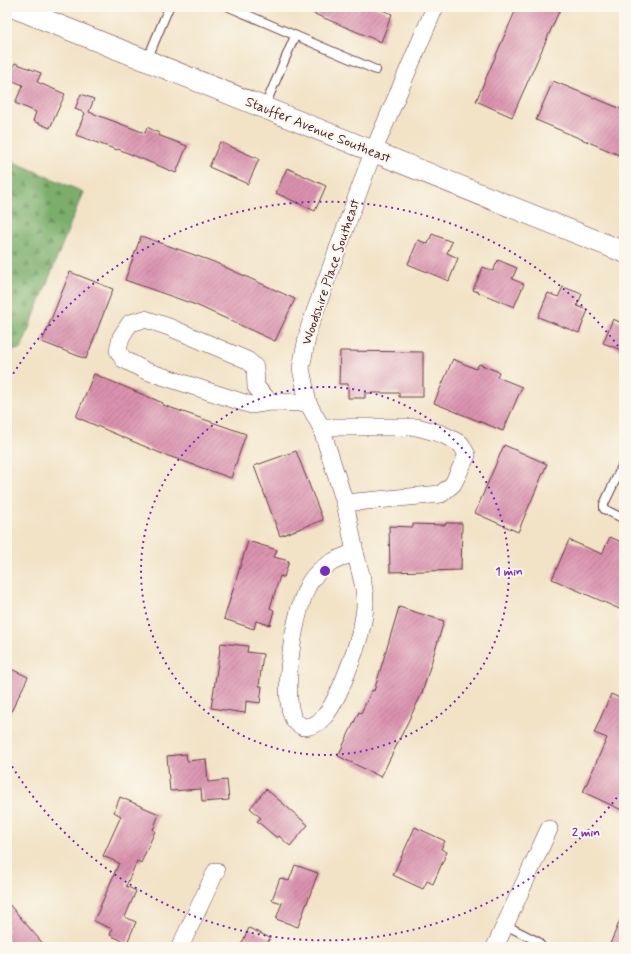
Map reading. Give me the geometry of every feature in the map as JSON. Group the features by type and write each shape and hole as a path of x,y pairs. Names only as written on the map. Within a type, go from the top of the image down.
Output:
{"street":[{"name":"Stauffer Avenue Southeast","path":"13,7 264,109 624,252"},
{"name":"Woodshire Place Southeast","path":"355,552 333,561 319,570 309,583 301,606 295,629 288,686 290,707 295,721 303,728 313,726 323,718 338,692 353,658 365,614 364,588 345,502 321,427 308,403 301,368 309,328 373,152 435,7"},
{"path":"270,402 256,386 255,367 247,360 169,327 145,319 130,323 121,337 118,350 123,359 146,371 251,405 270,402 308,403"},
{"path":"321,427 417,427 442,434 461,444 467,455 453,484 441,494 345,502"},
{"path":"495,947 548,829"},
{"path":"180,947 216,871"}],"lane":[{"path":"146,61 169,7"},
{"path":"229,7 376,70"},
{"path":"264,109 295,36"},
{"path":"624,462 604,504 604,509 624,519"},
{"path":"505,925 537,941 542,947"}],"green space":[{"path":"7,159 83,192 21,349 7,351"}],"building":[{"path":"298,7 375,7 392,14 381,42"},
{"path":"517,7 561,7 512,117 476,101"},
{"path":"15,63 41,73 37,82 65,94 50,128 33,121 36,112 15,103 23,85 8,79"},
{"path":"553,81 624,110 624,157 536,120"},
{"path":"81,94 94,99 89,112 145,133 147,127 159,133 158,135 187,146 176,173 118,149 117,150 76,135 85,113 75,109"},
{"path":"220,142 259,159 248,184 209,167"},
{"path":"287,168 326,186 315,211 276,193"},
{"path":"432,234 452,242 447,253 458,258 449,281 408,264 418,240 428,244"},
{"path":"141,236 214,262 295,299 275,341 196,305 125,280"},
{"path":"498,260 517,268 512,279 524,284 514,307 473,290 483,267 493,271"},
{"path":"70,272 113,289 86,359 42,342"},
{"path":"563,287 582,294 577,306 588,310 579,333 538,317 548,293 558,297"},
{"path":"613,319 624,324 624,351 603,343"},
{"path":"340,351 423,352 423,397 399,397 399,393 365,393 365,398 348,398 348,384 339,384"},
{"path":"453,359 476,369 479,364 499,372 497,377 522,387 503,431 434,403"},
{"path":"94,374 163,403 163,405 246,434 231,478 160,453 76,417"},
{"path":"504,445 547,464 518,532 475,513"},
{"path":"296,451 323,520 280,536 254,466"},
{"path":"446,523 462,523 461,570 390,572 389,526 413,527 413,524 445,525"},
{"path":"610,537 624,543 624,611 552,579 569,540 602,554"},
{"path":"248,541 277,550 274,557 289,561 284,577 280,576 270,608 274,610 270,625 256,621 254,629 224,619"},
{"path":"399,607 444,621 422,693 381,777 338,756 359,712 361,713 372,690 374,691"},
{"path":"221,643 248,646 247,652 263,654 259,686 262,686 260,703 246,701 245,713 211,708"},
{"path":"7,667 28,677 7,720"},
{"path":"611,694 624,700 624,811 583,792 607,738 594,733"},
{"path":"186,754 187,761 206,759 208,782 227,780 229,800 202,802 201,789 170,791 167,756"},
{"path":"266,789 308,825 290,846 279,836 277,838 257,821 261,818 250,808"},
{"path":"120,797 159,814 153,830 155,831 141,863 137,861 126,886 136,891 125,917 136,922 127,943 110,935 112,929 94,921 119,863 103,856 121,816 114,812"},
{"path":"415,827 445,841 441,849 447,852 433,884 427,881 423,889 393,875"},
{"path":"295,865 318,873 298,927 276,919 282,903 272,900 280,878 289,881"},
{"path":"7,902 46,947 13,947 7,939"},
{"path":"624,911 624,947 618,947 610,944"},
{"path":"249,928 270,938 265,947 240,947"}]}
